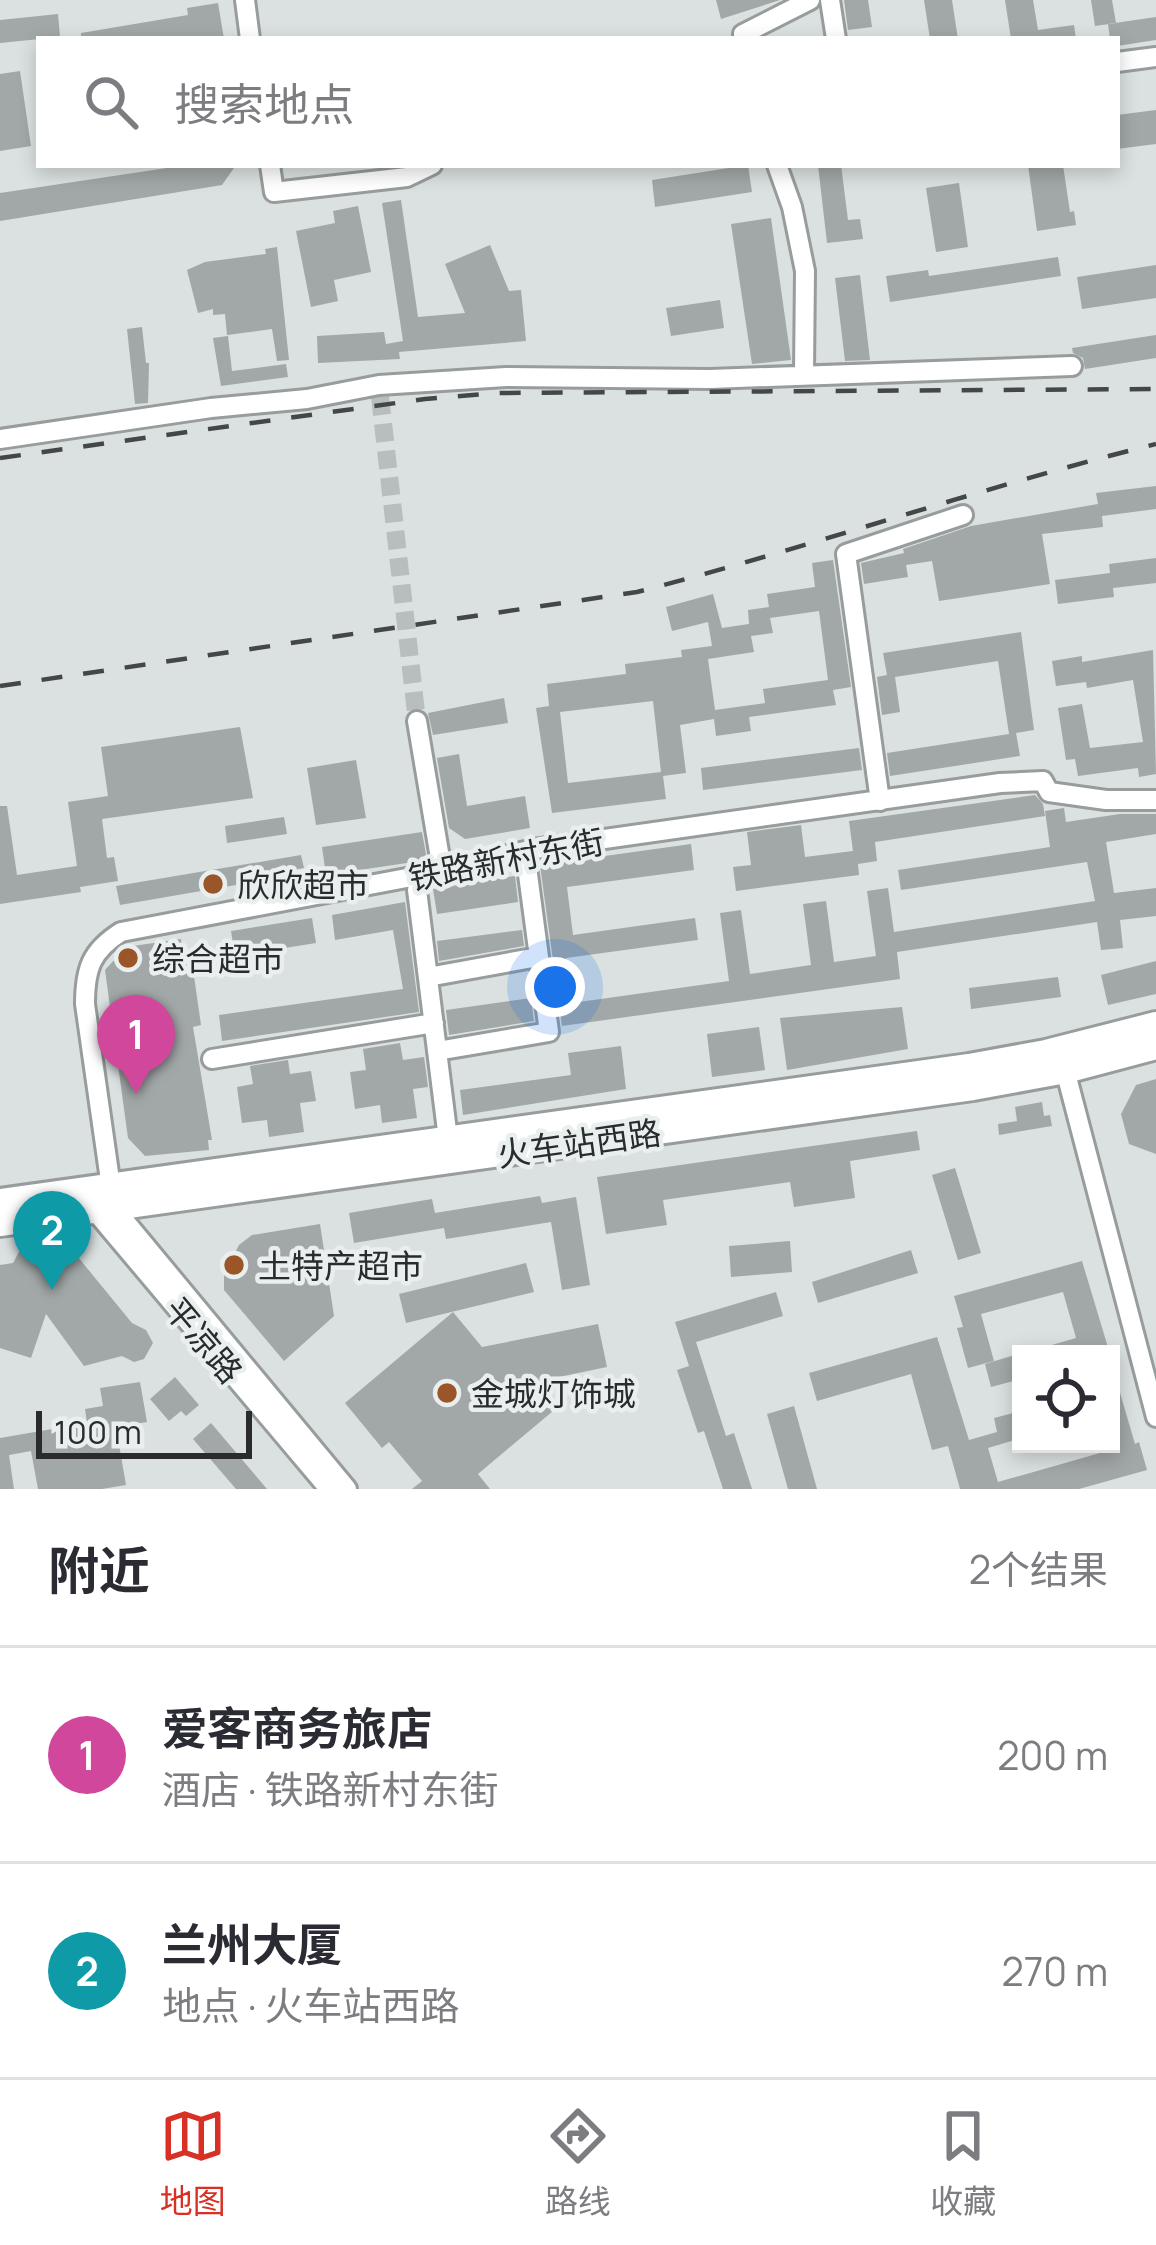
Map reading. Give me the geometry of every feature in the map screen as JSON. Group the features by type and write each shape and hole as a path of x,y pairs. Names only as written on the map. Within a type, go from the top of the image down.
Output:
{"main road":[{"name":"火车站西路","path":"0,1201 100,1199 973,1088 1156,1024"},
{"name":"火车站西路","path":"0,1224 100,1199 448,1139 969,1066 1156,1047"}],"street":[{"path":"245,0 250,36"},
{"path":"743,36 810,0"},
{"path":"830,0 836,36"},
{"path":"1120,62 1156,58"},
{"path":"270,168 274,192 407,177 426,168"},
{"path":"778,168 792,207 805,271 804,373"},
{"path":"0,439 506,377 710,379 1072,365"},
{"path":"880,801 846,554 963,514"},
{"path":"417,722 442,870"},
{"name":"铁路新村东街","path":"100,1199 85,976 92,956 121,932 525,852 880,801 1043,781 1049,792 1070,797 1156,800"},
{"path":"437,1051 549,1032 525,852"},
{"path":"416,890 448,1139"},
{"path":"428,977 538,958"},
{"path":"212,1058 434,1023"},
{"path":"1063,1060 1156,1417"},
{"name":"平凉路","path":"100,1199 329,1489"},
{"name":"平凉路","path":"100,1199 347,1489"}],"building":[{"path":"716,0 780,0 721,19"},
{"path":"844,0 868,0 872,27 848,30"},
{"path":"924,0 952,0 958,36 930,36"},
{"path":"1005,0 1033,0 1038,30 1074,25 1076,36 1011,36"},
{"path":"1091,0 1112,0 1116,23 1095,26"},
{"path":"218,3 224,36 81,36 188,15 187,8"},
{"path":"58,14 60,36 0,43 0,20"},
{"path":"1156,17 1156,40 1120,46 1120,36 1110,36 1108,24"},
{"path":"20,71 31,146 0,151 0,74"},
{"path":"1156,110 1156,144 1120,149 1120,115"},
{"path":"167,168 234,168 222,185 0,221 0,193"},
{"path":"748,168 752,192 655,207 652,180"},
{"path":"818,168 841,168 848,220 860,219 863,239 827,243"},
{"path":"1028,168 1063,168 1076,225 1037,231"},
{"path":"959,183 968,247 936,252 926,188"},
{"path":"401,200 418,317 465,313 445,264 490,245 509,291 521,290 526,341 399,352 400,359 318,363 317,336 384,332 386,344 403,341 382,203"},
{"path":"358,206 371,272 334,280 338,301 311,307 296,231 335,223 333,211"},
{"path":"771,218 791,360 752,364 731,224"},
{"path":"277,247 289,360 277,361 272,329 227,335 225,314 213,315 213,309 198,313 187,270 205,262 266,254 265,249"},
{"path":"1058,257 1061,276 890,302 886,276 928,270 929,276"},
{"path":"1156,265 1156,298 1082,309 1077,277"},
{"path":"860,275 870,360 845,361 835,278"},
{"path":"720,300 724,328 671,336 666,308"},
{"path":"142,327 149,363 148,403 135,404 127,329"},
{"path":"1156,335 1156,358 1085,369 1083,358 1072,348"},
{"path":"228,336 232,371 286,364 288,377 221,386 213,338"},
{"path":"1156,486 1156,509 1102,516 1103,527 1042,534 1050,584 939,601 932,561 906,565 908,577 864,584 861,563 904,553 903,549 971,526 1098,504 1096,493"},
{"path":"1156,558 1156,583 1113,588 1114,597 1058,604 1055,580 1110,573 1109,564"},
{"path":"833,560 851,687 833,690 836,705 749,717 751,731 716,736 714,719 680,725 686,773 663,776 666,799 552,813 536,708 549,706 547,684 626,674 625,664 682,657 681,650 712,646 708,622 672,631 666,607 713,594 722,628 749,624 748,610 769,607 767,594 815,587 812,563","holes":["819,611 828,680 763,689 765,703 715,710 708,659 754,652 751,636 773,633 770,618","653,701 661,772 568,783 560,712"]},
{"path":"1021,632 1034,730 1016,733 1020,756 890,776 887,753 1009,734 998,661 895,677 900,712 882,715 877,677 887,675 883,653"},
{"path":"1153,650 1156,774 1139,777 1138,768 1078,776 1075,759 1066,760 1058,708 1082,704 1090,748 1143,742 1133,680 1087,688 1086,682 1056,686 1052,661 1082,656 1082,662"},
{"path":"504,698 508,723 433,735 428,713"},
{"path":"240,727 253,798 102,819 107,858 114,857 118,881 80,887 81,892 0,904 0,806 7,806 17,875 77,866 68,802 108,796 101,747"},
{"path":"859,748 862,770 703,790 701,768"},
{"path":"459,754 467,806 525,796 530,828 465,839 449,828 437,758"},
{"path":"356,760 366,818 316,825 307,768"},
{"path":"1035,795 1045,816 875,842 877,861 858,864 859,875 736,891 733,867 751,865 747,832 801,825 805,857 853,851 849,821"},
{"path":"1064,808 1066,822 1156,814 1156,834 1106,842 1114,893 1156,888 1156,916 1120,920 1123,948 1101,950 1097,922 897,952 900,979 562,1026 540,865 691,844 694,870 567,887 573,935 695,918 698,940 566,958 572,1003 729,981 720,913 741,910 750,974 811,965 803,904 826,901 834,962 876,956 867,891 888,888 894,932 1095,901 1087,862 901,890 898,870 1050,847 1045,811"},
{"path":"284,817 287,834 227,843 225,826"},
{"path":"422,832 427,860 326,875 322,847"},
{"path":"301,855 304,868 258,876 259,881 120,905 116,886"},
{"path":"515,876 518,902 437,914 433,889"},
{"path":"405,902 419,1012 222,1041 219,1015 403,989 393,930 335,940 332,915"},
{"path":"312,918 316,943 235,956 231,931"},
{"path":"522,930 524,946 439,961 437,941"},
{"path":"181,939 183,956 191,955 201,1025 193,1027 212,1140 208,1140 209,1150 145,1156 128,1138 105,970 126,947"},
{"path":"1156,961 1156,994 1108,1005 1101,975"},
{"path":"1058,977 1061,997 971,1009 969,988"},
{"path":"531,998 534,1021 449,1035 446,1010"},
{"path":"902,1007 908,1049 787,1070 780,1018"},
{"path":"759,1027 765,1070 712,1077 707,1034"},
{"path":"400,1043 403,1060 424,1057 428,1087 413,1089 417,1118 382,1123 380,1105 355,1109 350,1072 366,1070 363,1049"},
{"path":"621,1046 626,1089 463,1115 460,1090 571,1075 568,1053"},
{"path":"288,1060 290,1074 311,1071 316,1101 300,1103 304,1132 269,1137 267,1120 242,1123 237,1087 253,1084 250,1066"},
{"path":"1156,1079 1156,1154 1129,1144 1121,1114 1136,1085"},
{"path":"1042,1102 1052,1126 999,1135 998,1124 1017,1121 1015,1107"},
{"path":"917,1131 920,1150 850,1161 855,1198 794,1207 790,1182 663,1200 667,1225 606,1234 597,1177"},
{"path":"955,1168 981,1253 958,1260 932,1175"},
{"path":"540,1196 542,1203 576,1197 590,1285 562,1290 551,1222 446,1239 444,1228 354,1243 349,1213 432,1199 435,1213"},
{"path":"320,1224 334,1316 284,1361 224,1290 224,1274 239,1245 252,1235"},
{"path":"790,1241 792,1272 731,1277 729,1246"},
{"path":"44,1245 53,1255 73,1251 132,1323 146,1330 153,1343 144,1359 134,1362 122,1356 84,1366 46,1314 31,1358 0,1348 0,1265 13,1263 20,1250"},
{"path":"911,1250 918,1273 818,1303 812,1282"},
{"path":"1082,1261 1107,1345 1052,1345 1076,1338 1063,1292 981,1314 994,1361 968,1368 954,1296"},
{"path":"526,1263 534,1292 406,1323 399,1294"},
{"path":"776,1292 783,1316 696,1342 726,1436 734,1433 752,1489 723,1489 677,1370 689,1366 675,1322"},
{"name":"金城灯饰城","path":"453,1312 482,1347 598,1324 607,1367 530,1383 553,1411 478,1474 490,1489 412,1489 422,1481 389,1442 382,1448 345,1403"},
{"path":"937,1337 969,1440 997,1432 994,1418 1012,1413 1012,1441 988,1448 998,1482 1100,1453 1120,1453 1120,1393 1147,1470 1079,1489 960,1489 948,1446 932,1450 911,1374 817,1401 809,1373"},
{"path":"1012,1356 1012,1381 991,1387 985,1364"},
{"path":"175,1377 199,1405 169,1421 150,1399"},
{"path":"140,1382 147,1422 116,1427 126,1485 38,1489 31,1451 9,1455 14,1489 0,1489 0,1438 87,1423 85,1409 103,1406 100,1388"},
{"path":"794,1406 817,1489 788,1489 767,1414"},
{"path":"211,1423 267,1489 236,1489 193,1439"}],"tunnel":[{"path":"380,397 417,721"}],"railway":[{"path":"0,458 497,393 1156,389"},
{"path":"0,686 637,592 1156,444"}],"place":[{"name":"欣欣超市","path":"213,884"},
{"name":"综合超市","path":"128,958"},
{"name":"爱客商务旅店","path":"136,1094"},
{"name":"土特产超市","path":"234,1265"},
{"name":"兰州大厦","path":"52,1290"},
{"name":"金城灯饰城","path":"447,1393"}]}
